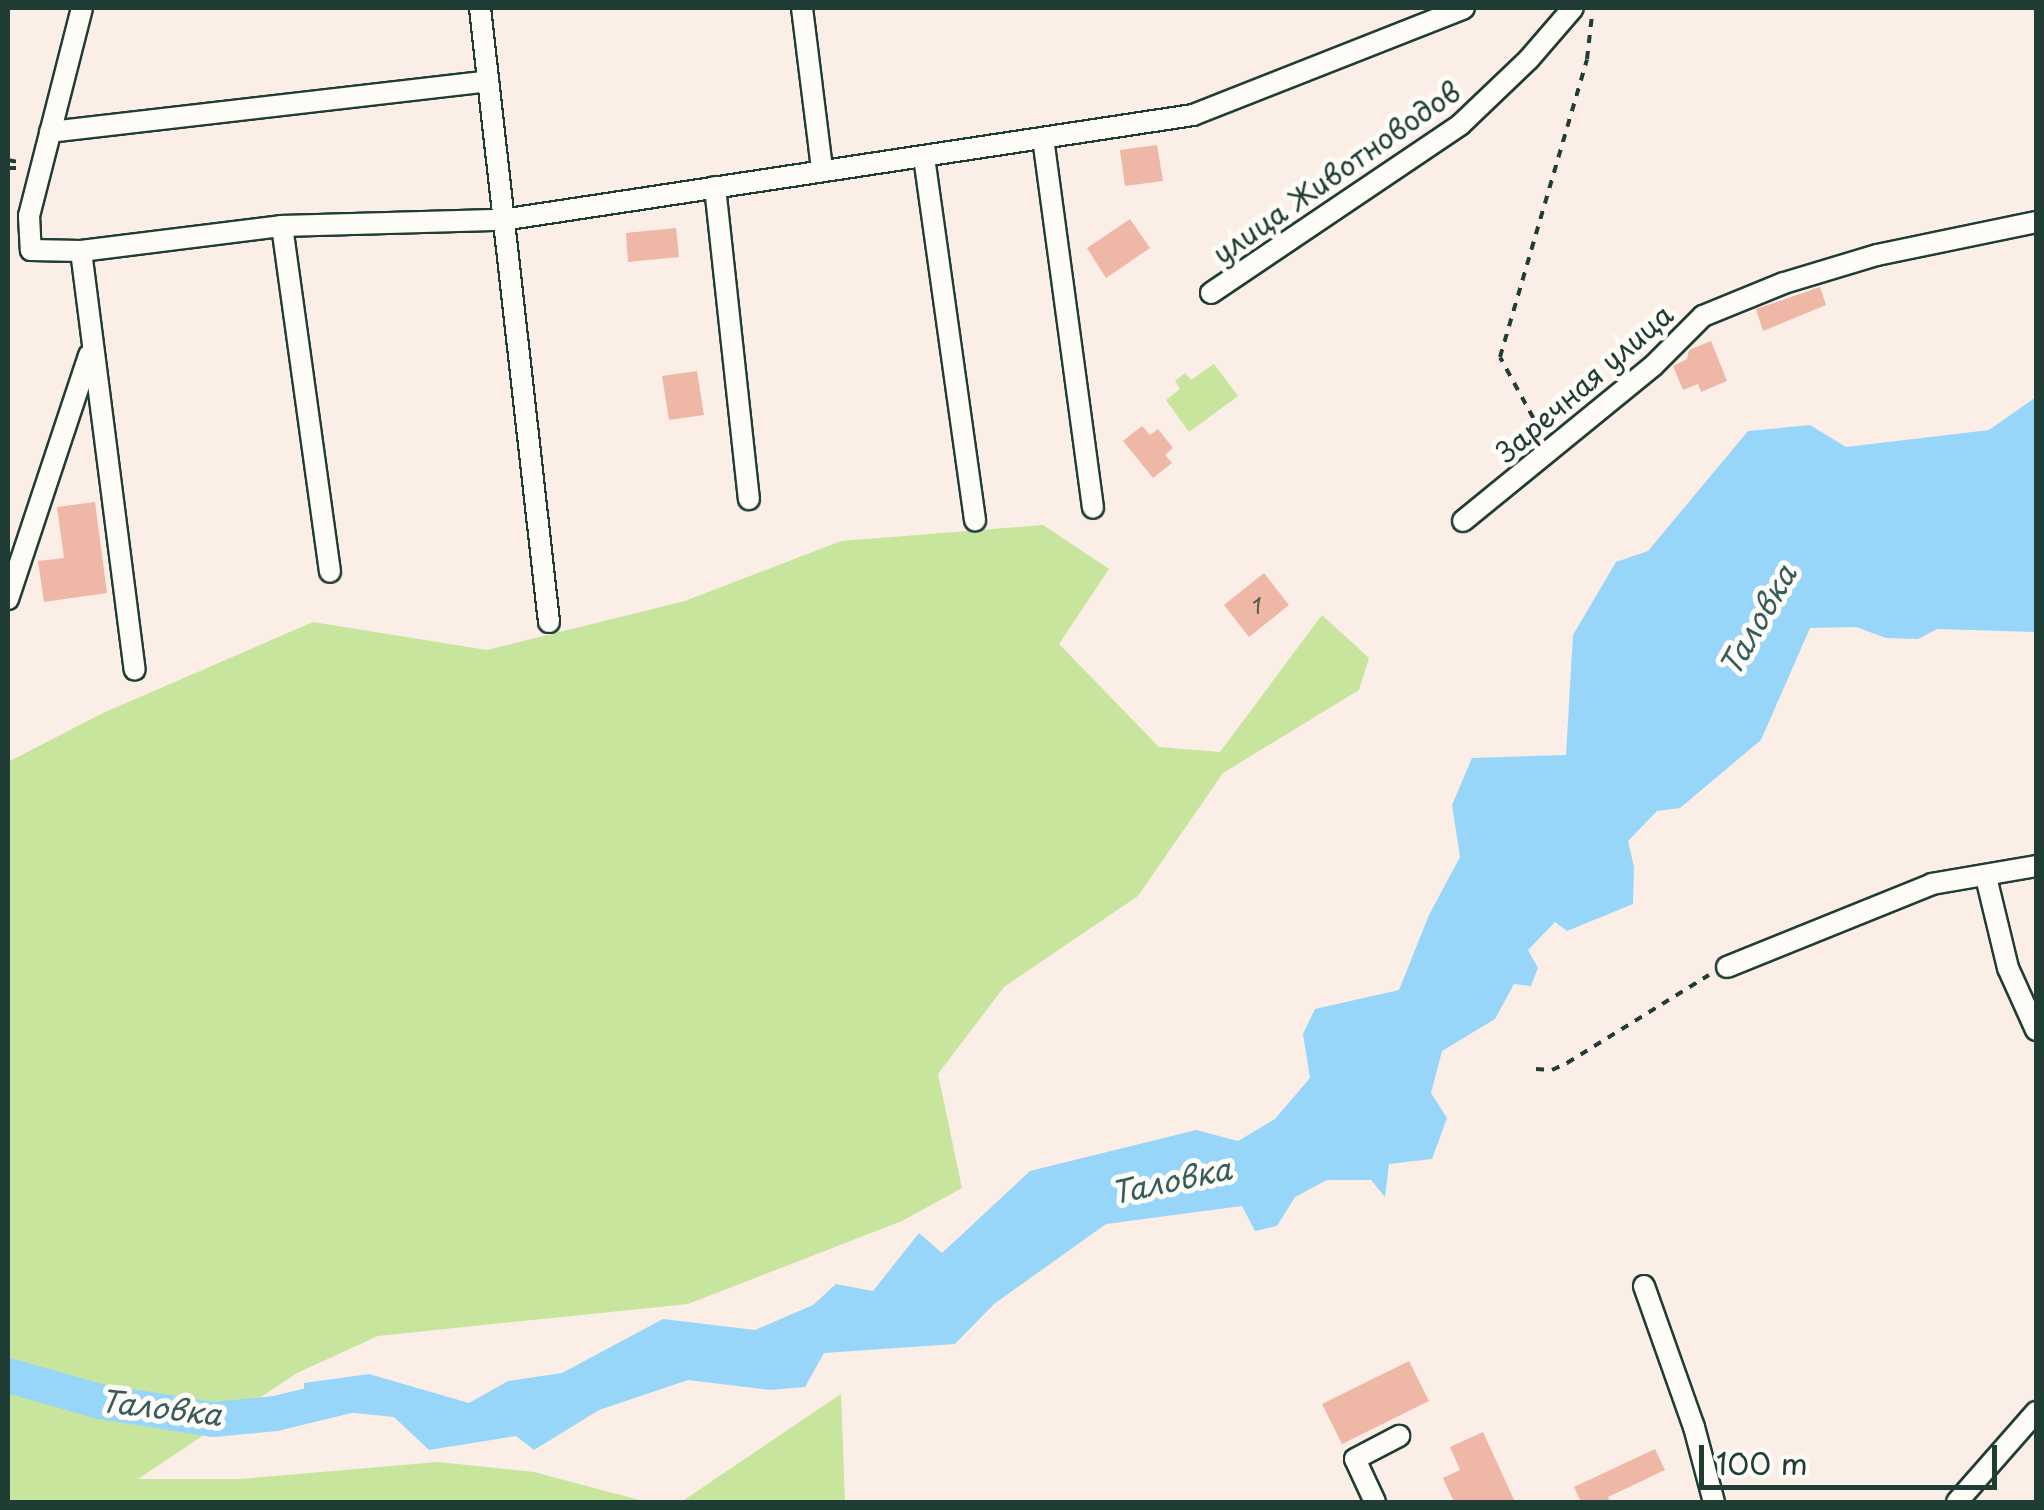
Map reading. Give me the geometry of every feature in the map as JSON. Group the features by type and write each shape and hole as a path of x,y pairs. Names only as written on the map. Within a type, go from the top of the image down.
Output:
{"street":[{"path":"82,8 29,216 31,250 81,251 282,226 502,220 1193,114 1464,8"},
{"path":"480,8 549,622"},
{"path":"802,8 822,169"},
{"name":"улица Животноводов","path":"1211,293 1460,124 1530,59 1572,8"},
{"path":"50,132 488,82"},
{"path":"1044,138 1093,508"},
{"path":"924,157 975,520"},
{"path":"715,188 749,499"},
{"name":"Заречная улица","path":"1462,521 1653,366 1703,316 1784,282 1877,255 2036,222"},
{"path":"282,226 330,572"},
{"path":"81,251 135,670"},
{"path":"8,599 91,350"},
{"path":"1727,966 1932,884 2036,866"},
{"path":"1986,877 2008,968 2036,1030"},
{"path":"1644,1286 1694,1427 1714,1502"},
{"path":"1957,1502 2036,1412"},
{"path":"1374,1502 1355,1459 1399,1436"}],"path":[{"path":"1550,450 1500,357 1587,58 1593,8"},
{"path":"1536,1070 1567,1063 1727,966"}],"green space":[{"path":"1214,364 1238,396 1189,432 1166,400 1180,389 1175,381 1185,373 1191,380"},
{"path":"1043,525 1109,569 1059,644 1159,747 1220,752 1322,615 1369,658 1359,690 1223,773 1138,896 1004,987 938,1074 962,1188 902,1221 688,1304 378,1336 297,1373 138,1479 240,1479 438,1462 534,1472 647,1502 8,1502 8,762 103,713 313,622 487,650 685,601 841,541"},
{"path":"841,1394 845,1502 681,1502"}],"water":[{"path":"2036,397 2036,632 1937,629 1918,639 1886,638 1856,627 1810,628 1761,740 1680,808 1657,811 1628,841 1634,867 1633,904 1567,931 1555,922 1528,950 1538,968 1531,986 1514,984 1495,1019 1442,1051 1431,1093 1447,1118 1432,1159 1389,1164 1385,1197 1371,1180 1327,1180 1295,1197 1277,1226 1255,1231 1242,1206 1106,1224 994,1304 955,1344 824,1353 805,1387 770,1390 688,1380 599,1410 534,1450 516,1436 429,1450 394,1417 304,1408 304,1383 369,1374 469,1403 508,1381 562,1373 663,1319 755,1330 813,1305 836,1284 873,1291 919,1233 942,1253 1030,1171 1196,1130 1238,1141 1275,1119 1310,1078 1303,1034 1315,1009 1399,990 1429,915 1460,857 1452,805 1472,758 1566,755 1573,635 1616,562 1648,551 1748,431 1810,425 1846,447 1989,430"}],"building":[{"path":"1157,145 1163,181 1125,186 1120,150"},
{"path":"1130,219 1150,248 1106,278 1087,248"},
{"path":"676,228 679,257 628,262 626,233"},
{"path":"1820,287 1826,305 1763,331 1756,309"},
{"path":"1711,341 1727,381 1701,392 1698,384 1683,390 1673,366 1687,359 1689,350"},
{"path":"697,371 704,415 669,420 662,376"},
{"path":"1142,426 1150,435 1158,429 1173,448 1165,455 1172,463 1153,478 1123,441"},
{"path":"95,502 107,593 44,602 38,561 64,558 57,507"},
{"path":"1264,573 1289,605 1249,637 1224,605"},
{"path":"1409,1361 1429,1401 1342,1444 1322,1404"},
{"path":"1483,1432 1515,1502 1454,1502 1443,1478 1460,1470 1450,1447"},
{"path":"1655,1449 1665,1470 1608,1497 1611,1502 1581,1502 1574,1487"}],"waterway":[{"name":"Таловка","path":"8,1375 99,1401 213,1419 275,1413 349,1395"}]}
